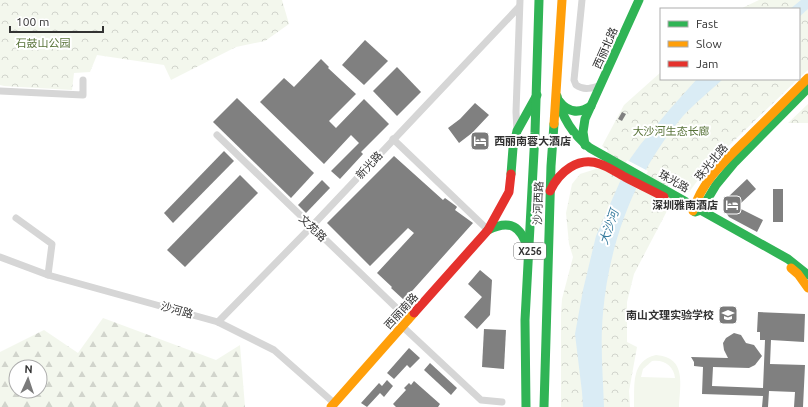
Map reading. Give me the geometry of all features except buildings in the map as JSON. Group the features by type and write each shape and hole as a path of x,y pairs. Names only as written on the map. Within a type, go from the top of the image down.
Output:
{"main road":[{"name":"沙河西路","path":"526,407 525,334 537,95 539,0"},
{"name":"沙河西路","path":"544,407 550,192 562,0"},
{"name":"西丽北路","path":"585,145 582,138 583,125 640,0"},
{"name":"珠光北路","path":"696,210 703,190 719,168 808,78"},
{"name":"珠光路","path":"556,86 557,98 563,118 569,128 577,138 606,162 788,259 808,275"},
{"name":"珠光北路","path":"696,210 731,166 808,88"},
{"name":"西丽南路","path":"332,405 406,324 488,230 509,192 513,148 517,131 537,95"},
{"path":"557,98 565,108 574,112 584,111 591,106"},
{"name":"珠光路","path":"550,192 553,183 565,170 578,165 606,162"},
{"name":"珠光路","path":"696,210 789,267 798,274 808,288"},
{"path":"488,230 501,224 512,225 518,228 526,241 529,258"}],"street":[{"path":"582,0 574,80 576,85 583,89 601,85"},
{"path":"517,131 516,112 519,4"},
{"name":"新光路","path":"218,322 312,226 519,4"},
{"path":"0,91 83,94 83,80"},
{"name":"文苑路","path":"217,135 312,226 481,400 502,402"},
{"path":"393,140 488,230"},
{"path":"16,218 52,244 48,275"},
{"name":"沙河路","path":"0,257 48,275 218,322 274,350 332,405"}],"green space":[{"name":"石鼓山公园","path":"0,0 282,0 289,24 265,41 236,47 171,80 164,65 97,55 90,72 74,73 72,90 4,86 0,85"},
{"path":"759,0 808,0 808,70 800,77 800,8 742,8"},
{"name":"大沙河生态长廊","path":"660,73 660,80 797,80 710,164 689,192 678,189 669,183 659,203 668,209 634,274 627,302 627,342 637,347 629,391 630,407 561,407 561,313 562,299 573,257 569,244 566,213 572,184 580,174 602,167 608,150 602,146 624,105"},
{"path":"808,104 808,123 788,123"},
{"path":"103,318 216,360 240,345 245,407 0,407 0,352 44,330 78,353"},
{"path":"656,355 666,357 673,361 677,367 680,374 679,407 634,407 636,375 642,363 648,358","holes":["652,361 661,361 668,364 673,370 675,378 641,377 643,369"]}],"water":[{"path":"801,0 808,0 808,9 800,16 800,8 791,8"},
{"name":"大沙河","path":"696,80 722,80 683,116 666,137 639,184 628,208 611,260 606,286 602,325 604,407 583,407 575,334 583,290 596,236 630,159 670,109"}],"pier":[{"path":"627,160 648,171 639,190 619,178"}],"traffic: fast":[{"path":"526,407 525,320 535,133 539,0"},
{"path":"585,145 583,132 585,119 639,0"},
{"path":"695,212 701,210 716,185 735,162 808,88"},
{"path":"511,174 513,148 517,131 537,95"},
{"path":"557,96 559,104 569,125 578,137 590,148 788,259 808,275"},
{"path":"559,101 566,108 574,111 587,109 591,106"},
{"path":"544,407 551,166 554,124"},
{"path":"488,230 503,225 514,227 522,235 528,249"}],"traffic: slow":[{"path":"554,124 562,0"},
{"path":"693,211 697,200 709,179 808,78"},
{"path":"791,268 798,274 808,288"},
{"path":"331,407 414,313"}],"traffic: jam":[{"path":"550,191 554,184 570,167 584,162 592,162 607,167 664,197"},
{"path":"414,313 488,230 509,192 511,174"}],"place":[{"name":"西丽南蓉大酒店","path":"480,141"},
{"name":"深圳雅南酒店","path":"732,205"},
{"name":"南山文理实验学校","path":"728,315"}]}
